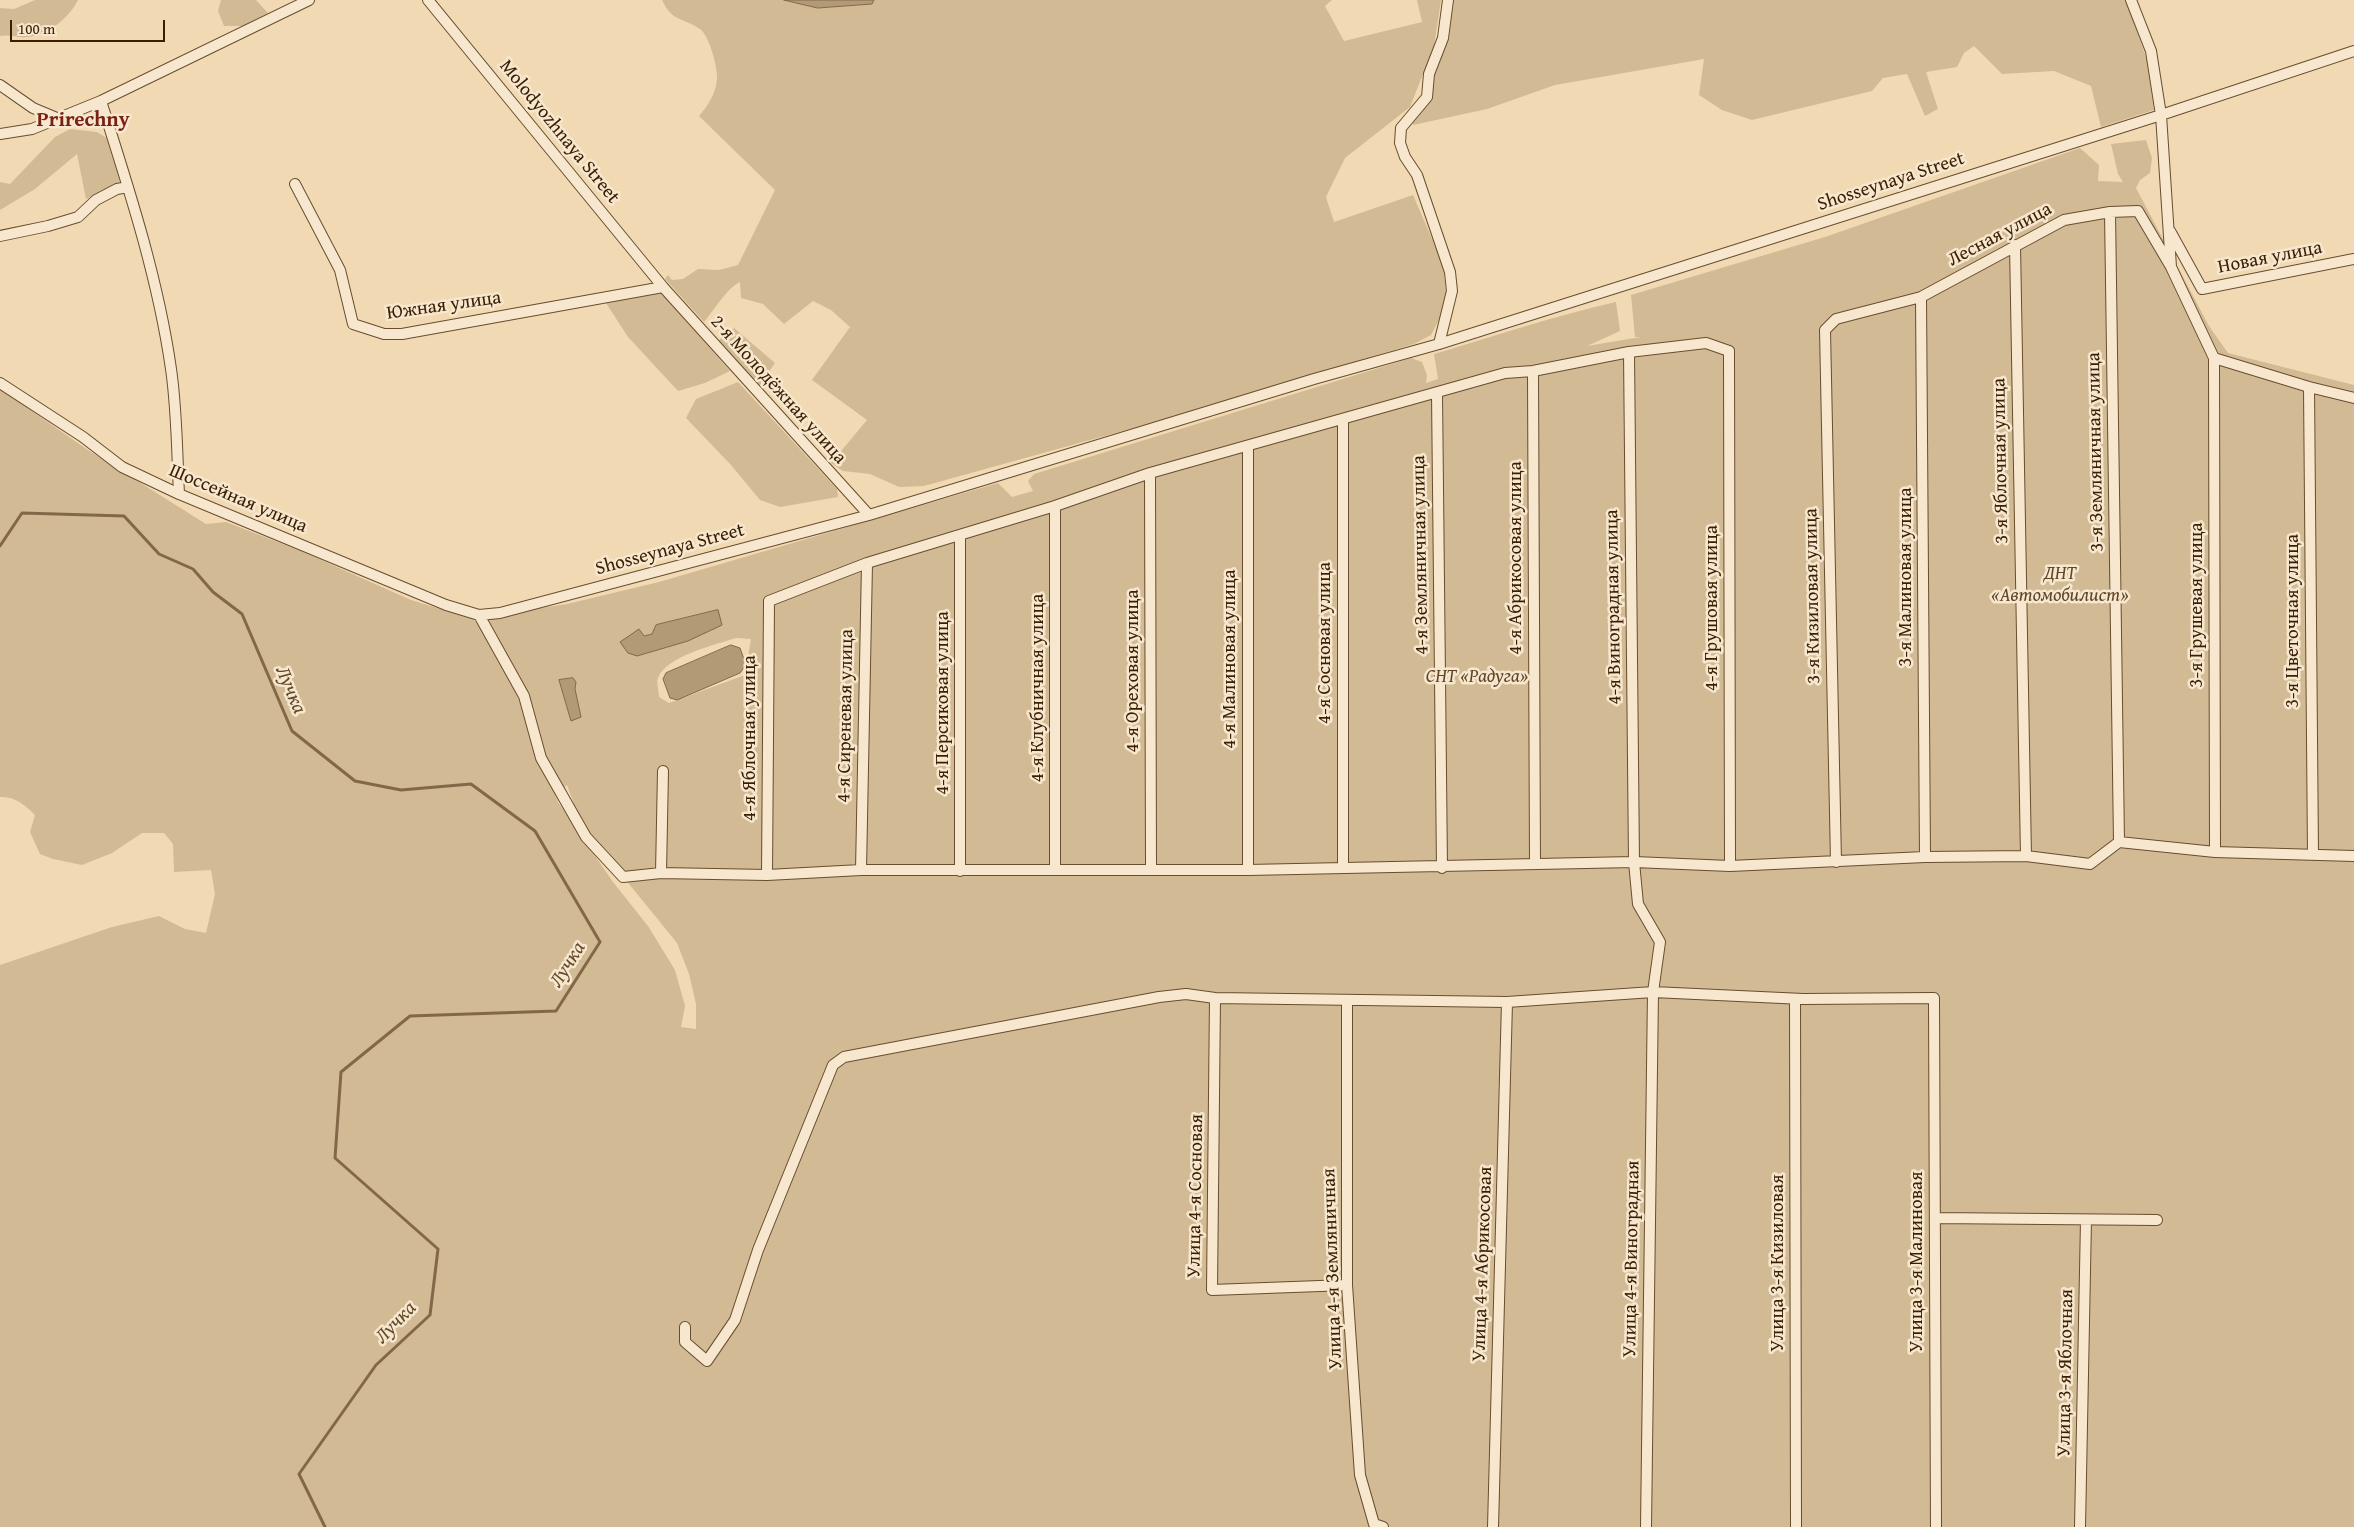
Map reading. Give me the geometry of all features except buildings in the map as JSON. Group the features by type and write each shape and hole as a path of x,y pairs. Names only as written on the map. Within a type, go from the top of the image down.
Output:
{"street":[{"path":"0,134 32,129 101,101 309,0"},
{"name":"Molodyozhnaya Street","path":"428,0 663,287"},
{"path":"1439,344 1452,290 1450,272 1417,175 1405,157 1400,143 1400,128 1427,97 1429,74 1443,38 1448,0"},
{"name":"Лесная улица","path":"2131,0 2151,51 2162,115 2171,267"},
{"name":"Shosseynaya Street","path":"479,615 500,613 869,515 1314,379 1439,344 2162,115 2354,51"},
{"path":"0,85 33,108 57,118"},
{"path":"101,101 128,187 156,291 171,370 180,494"},
{"name":"Южная улица","path":"295,184 340,270 353,324 384,334 402,334 663,287"},
{"path":"0,236 48,226 78,216 96,200 117,189 128,187"},
{"name":"Лесная улица","path":"1825,330 1836,319 1921,297 2014,245 2064,220 2110,212 2138,211 2171,267 2214,358"},
{"name":"3-я Земляничная улица","path":"2110,212 2119,842"},
{"name":"Новая улица","path":"2169,229 2202,289 2354,259"},
{"name":"3-я Яблочная улица","path":"2014,245 2026,856"},
{"name":"2-я Молодёжная улица","path":"663,287 869,515"},
{"name":"3-я Малиновая улица","path":"1921,297 1925,857"},
{"name":"3-я Кизиловая улица","path":"1825,330 1836,862"},
{"name":"4-я Грушовая улица","path":"1629,352 1706,343 1729,351 1730,866"},
{"path":"867,563 1056,506 1150,473 1248,447 1505,373 1533,371 1629,352"},
{"name":"4-я Виноградная улица","path":"1629,352 1634,862 1638,904 1660,942 1653,992"},
{"path":"2214,358 2309,387 2354,398"},
{"name":"3-я Грушевая улица","path":"2214,358 2215,852"},
{"name":"4-я Абрикосовая улица","path":"1533,371 1535,864"},
{"name":"Шоссейная улица","path":"0,383 84,437 122,467 180,494 370,575 446,605 479,615"},
{"name":"3-я Цветочная улица","path":"2309,387 2313,855"},
{"name":"4-я Земляничная улица","path":"1437,392 1442,868"},
{"name":"4-я Сосновая улица","path":"1343,419 1343,867"},
{"name":"4-я Малиновая улица","path":"1248,447 1248,870"},
{"name":"4-я Ореховая улица","path":"1150,473 1152,869"},
{"name":"4-я Клубничная улица","path":"1055,870 1056,506"},
{"name":"4-я Персиковая улица","path":"960,535 960,871"},
{"name":"4-я Яблочная улица","path":"767,875 769,601 867,563"},
{"name":"4-я Сиреневая улица","path":"861,870 867,563"},
{"path":"479,615 524,696 541,758 586,837 623,878 661,873 767,875 861,870 1442,868 1634,862 1730,866 1925,857 2026,856 2090,864 2119,842 2215,852 2354,856"},
{"path":"661,873 663,772"},
{"path":"685,1327 686,1342 707,1361 735,1320 758,1250 833,1065 844,1057 1159,996 1186,994 1215,998 1507,1002 1653,992 1796,999"},
{"name":"Улица 4-я Виноградная","path":"1646,1527 1653,992"},
{"name":"Улица 4-я Сосновая","path":"1215,998 1212,1290 1347,1285"},
{"name":"Улица 3-я Малиновая","path":"1796,999 1934,998 1936,1527"},
{"name":"Улица 3-я Кизиловая","path":"1796,999 1796,1527"},
{"name":"Улица 4-я Земляничная","path":"1347,1001 1347,1285 1360,1475 1374,1524 1383,1527"},
{"name":"Улица 4-я Абрикосовая","path":"1493,1527 1507,1002"},
{"path":"1935,1218 2157,1220"},
{"name":"Улица 3-я Яблочная","path":"2080,1527 2086,1220"}],"green space":[{"path":"35,0 78,0 64,19 51,29 28,37 0,36 0,8 14,9"},
{"path":"221,0 256,0 268,13 243,26 224,26 218,11"},
{"path":"662,0 784,0 818,8 872,4 874,0 1332,0 1325,6 1344,41 1422,22 1417,0 1441,0 1434,46 1410,107 1345,158 1326,197 1334,222 1413,195 1443,264 1446,292 1440,318 1431,335 1414,344 1148,424 924,486 899,487 870,474 843,471 831,463 867,420 812,380 850,327 831,310 813,301 784,324 763,304 741,298 740,282 726,294 704,322 665,279 668,275 672,280 683,279 698,269 719,270 738,265 775,190 699,116 711,99 715,89 717,74 712,52 703,32 694,25 674,16"},
{"path":"1450,0 2126,0 2147,60 2154,110 2101,127 2091,86 2054,71 2002,74 1974,46 1964,53 1957,67 1926,72 1938,109 1925,116 1907,74 1883,78 1872,91 1752,120 1722,110 1699,95 1704,59 1555,85 1487,109 1413,125 1413,116 1430,97 1435,73 1446,44"},
{"path":"70,129 97,132 110,140 120,183 86,199 77,154 35,189 0,210 0,182 10,184 55,137"},
{"path":"2146,140 2152,158 2150,173 2140,180 2136,188 2209,326 2228,353 2354,385 2354,1527 0,1527 0,965 112,927 159,916 185,929 206,933 215,894 211,870 174,872 173,844 164,833 142,833 112,853 82,865 53,859 40,854 30,832 35,815 15,800 0,797 0,389 88,450 206,524 226,522 301,551 411,600 473,619 486,634 509,674 558,802 613,882 648,926 675,970 685,1006 681,1027 696,1029 696,1004 689,974 677,943 582,826 567,785 563,789 540,748 521,685 487,616 567,604 659,582 998,483 1012,497 1033,491 1028,481 1034,474 1411,358 1422,362 1427,375 1426,383 1438,379 1434,354 1547,320 1616,302 1620,331 1587,346 1641,337 1635,337 1631,295 1825,237 2080,148 2099,165 2098,181 2123,182 2118,174 2111,144","holes":["639,629 644,636 652,634 659,648 637,656","736,638 751,639 745,675 669,703 659,697 658,678 663,670 671,663 704,648","559,680 576,682 571,721"]},
{"path":"661,292 730,371 705,383 678,391 628,337 606,303"},
{"path":"734,328 775,363 759,386 718,341"},
{"path":"738,382 837,489 838,497 780,507 760,500 731,465 686,418 696,399"}],"shaded area":[{"path":"784,0 874,0 872,4 818,8"},
{"path":"718,610 722,625 688,641 637,656 628,653 620,642 639,629 644,636 652,634 656,625"},
{"path":"731,645 740,648 746,665 740,673 677,700 670,698 663,679 666,673"},
{"path":"573,678 576,682 575,689 581,717 571,721 559,680"}],"waterway":[{"name":"Лучка","path":"0,546 22,513 124,516 159,554 193,569 213,592 242,614 292,731 355,781 401,790 471,784 535,831 600,942 556,1011 410,1016 341,1072 335,1158 438,1249 430,1315 376,1365 299,1474 325,1527"}],"district":[{"name":"Prirechny","path":"83,121"}],"park label":[{"name":"ДНТ «Автомобилист»","path":"2060,585"},
{"name":"СНТ «Радуга»","path":"1477,677"}]}
